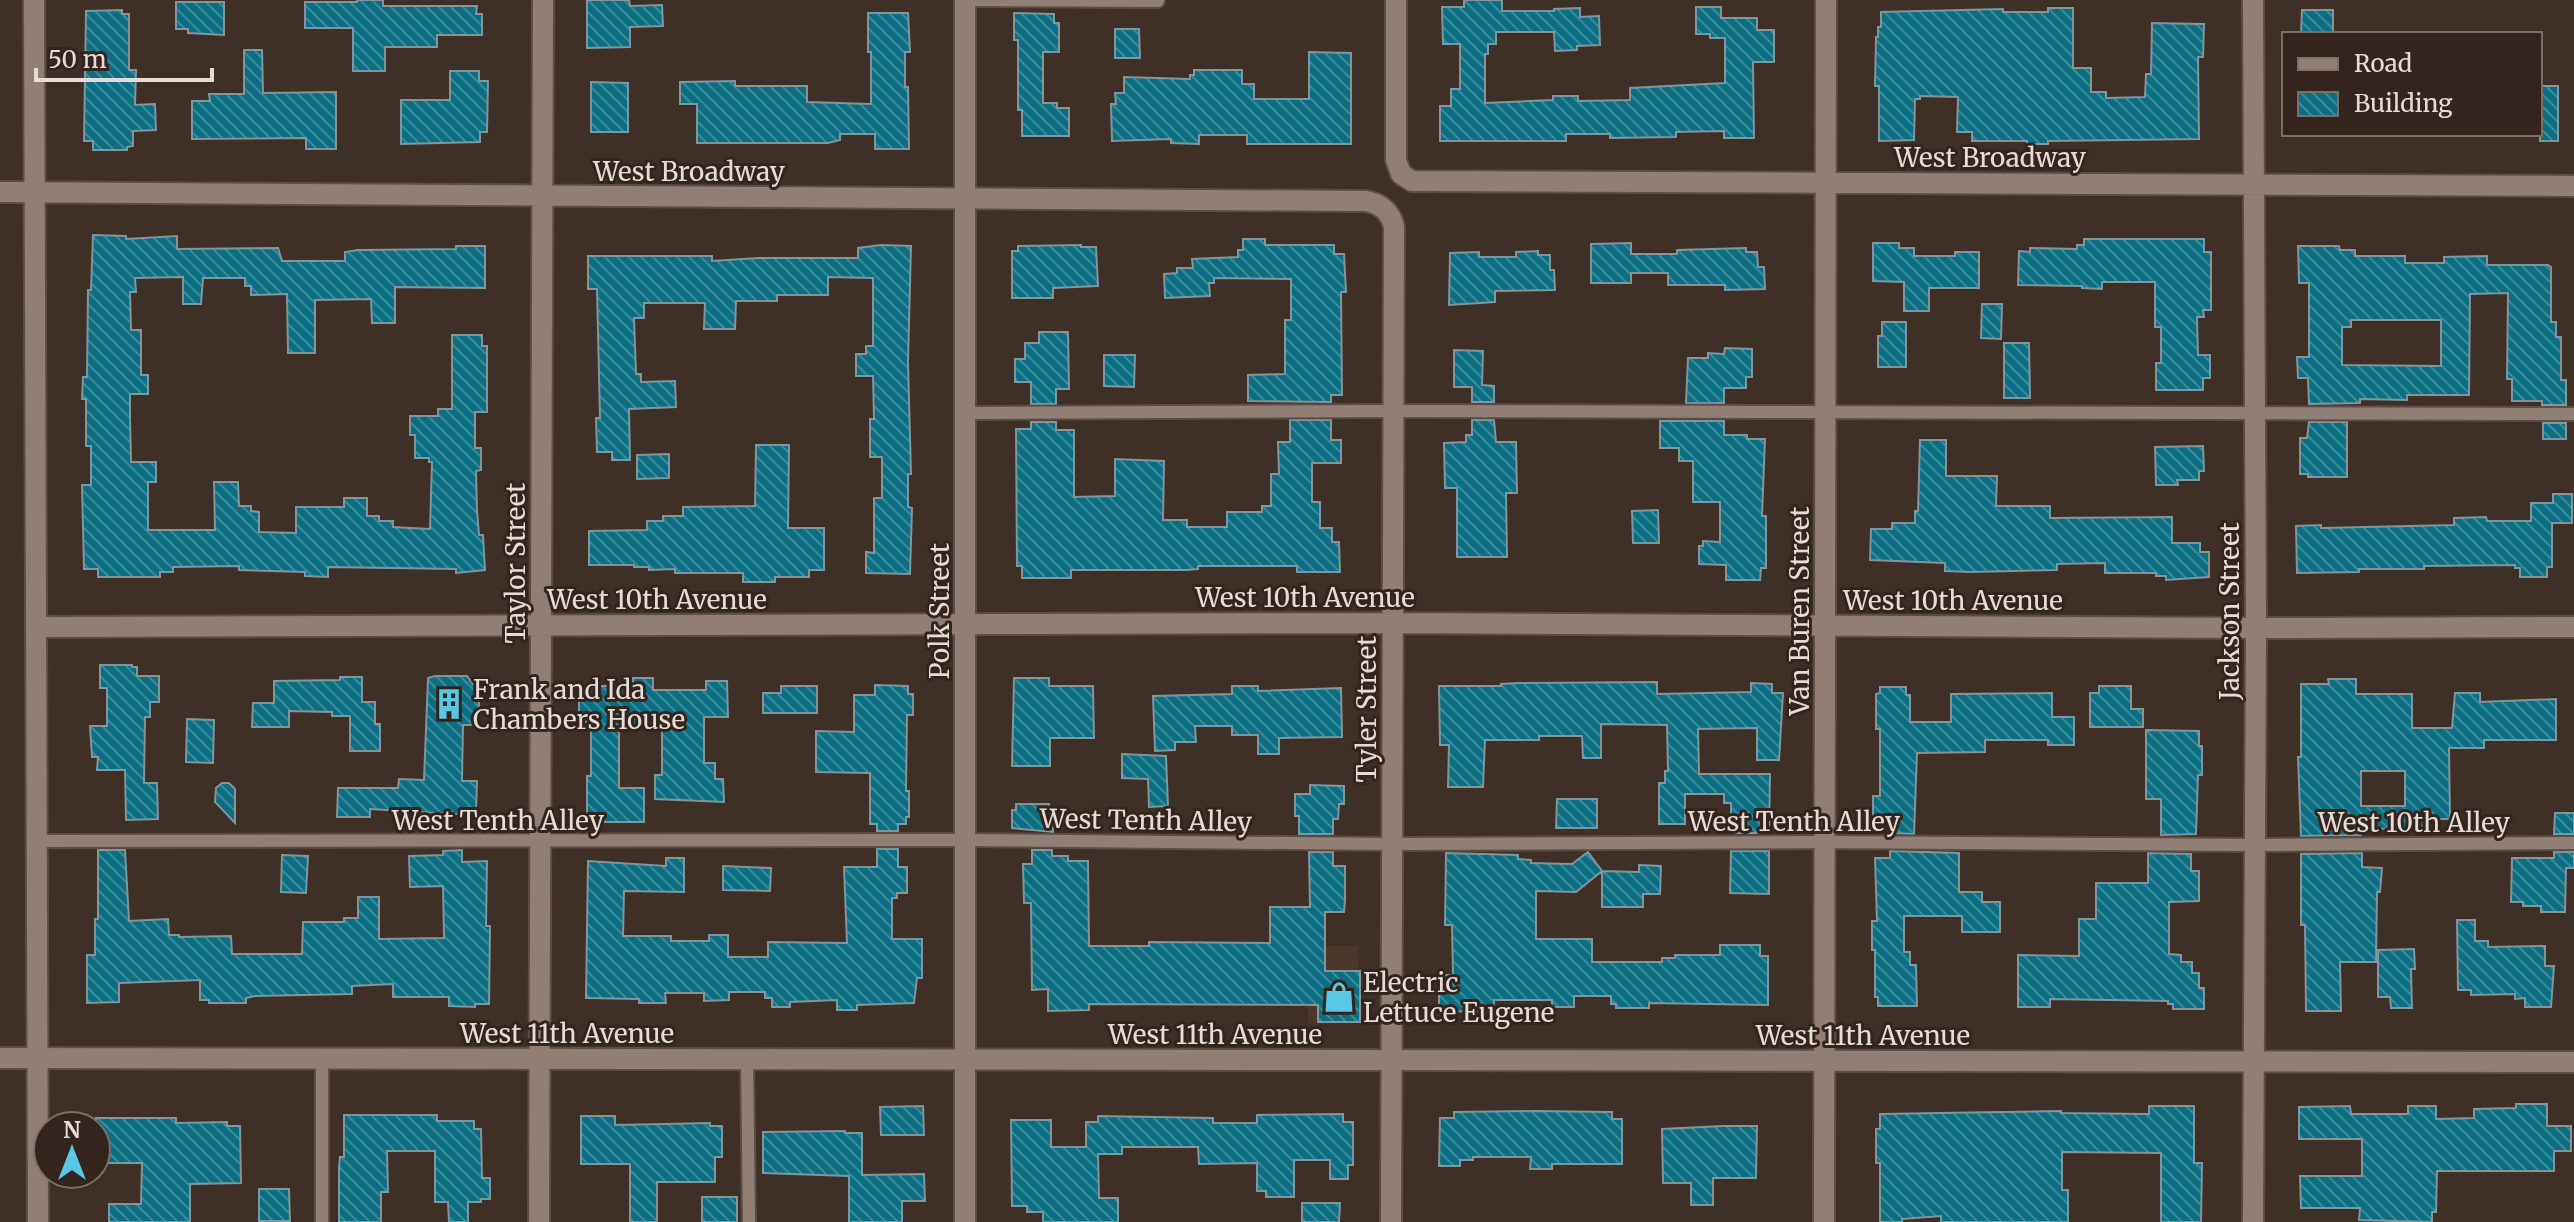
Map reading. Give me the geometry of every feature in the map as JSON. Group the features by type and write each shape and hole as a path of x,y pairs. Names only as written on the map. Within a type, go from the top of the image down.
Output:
{"street":[{"path":"34,0 38,1222"},
{"name":"Taylor Street","path":"539,1222 543,0"},
{"name":"Polk Street","path":"965,0 965,1222"},
{"name":"West Broadway","path":"1396,0 1396,160 1406,179 1412,181 2574,186"},
{"name":"Van Buren Street","path":"1824,1222 1826,0"},
{"name":"Jackson Street","path":"2253,0 2256,628 2253,1222"},
{"name":"West Broadway","path":"0,192 1365,201 1377,204"},
{"name":"Tyler Street","path":"1377,204 1391,217 1394,227 1391,1222"},
{"name":"West 10th Avenue","path":"36,627 1393,623 2574,627"},
{"name":"West 11th Avenue","path":"0,1058 2574,1062"}],"lane":[{"path":"965,0 1158,1"},
{"path":"965,413 2574,414"},
{"name":"West Tenth Alley","path":"37,841 965,840 2255,845"},
{"name":"West 10th Alley","path":"2255,845 2574,843"},
{"path":"322,1058 322,1222"},
{"path":"747,1059 749,1222"}],"shaded area":[{"path":"1309,946 1358,946 1360,1023 1308,1024"}],"building":[{"path":"383,0 383,6 477,6 476,14 482,14 482,35 437,35 437,47 385,47 385,71 353,71 353,28 305,28 305,2"},
{"path":"587,0 629,0 630,6 662,5 663,26 630,27 630,47 587,48"},
{"path":"1464,0 1502,0 1502,11 1580,8 1580,17 1599,16 1600,45 1577,46 1577,50 1555,51 1554,32 1496,32 1496,44 1488,44 1488,54 1485,54 1485,103 1553,100 1553,96 1578,96 1578,101 1630,100 1630,88 1725,83 1725,38 1696,34 1696,7 1721,7 1721,18 1757,18 1757,30 1774,30 1774,62 1753,62 1754,138 1724,138 1724,131 1676,132 1676,137 1610,138 1610,134 1566,134 1566,141 1440,141 1440,106 1451,106 1451,89 1460,89 1460,44 1443,44 1442,7 1464,7"},
{"path":"176,2 224,2 224,35 188,33 188,29 176,29"},
{"path":"2048,8 2073,8 2073,68 2091,68 2091,92 2106,92 2106,98 2145,97 2146,74 2151,74 2152,23 2204,24 2203,57 2198,57 2199,139 2048,141 2048,144 1972,141 1972,132 1957,132 1958,97 1920,96 1920,99 1915,99 1914,140 1879,141 1879,86 1875,86 1876,37 1878,27 1881,27 1881,12 2003,9 2003,12 2048,12"},
{"path":"122,10 122,14 129,14 129,70 136,70 135,105 155,104 156,130 133,131 133,146 127,147 127,150 93,150 93,141 84,141 86,11"},
{"path":"2302,10 2333,10 2333,32 2301,32"},
{"path":"868,13 908,13 910,52 905,52 905,87 908,87 909,149 875,149 875,134 840,134 840,140 828,143 697,143 697,104 680,104 680,82 735,81 735,86 807,86 807,102 871,104"},
{"path":"1014,13 1054,14 1054,23 1059,23 1059,52 1043,52 1043,103 1057,103 1057,108 1069,108 1069,136 1022,136"},
{"path":"1115,29 1139,29 1140,58 1115,58"},
{"path":"244,50 262,50 263,93 336,92 336,149 306,149 306,138 192,139 192,101 210,101 209,94 244,94"},
{"path":"1309,52 1351,53 1351,144 1247,144 1247,135 1199,135 1199,144 1171,143 1171,139 1112,141 1111,104 1116,104 1115,93 1124,93 1124,77 1190,79 1194,70 1242,70 1242,84 1254,84 1254,99 1309,99"},
{"path":"450,71 479,71 479,81 488,81 487,132 480,132 480,142 401,144 401,100 450,100"},
{"path":"591,82 628,83 628,132 591,132"},
{"path":"2542,86 2558,86 2558,141 2540,141"},
{"path":"93,235 126,236 126,239 177,236 177,249 278,248 282,261 345,261 345,252 358,250 485,246 485,288 395,287 395,323 372,323 371,299 315,300 315,353 288,353 287,294 251,295 251,286 245,286 245,278 203,278 201,304 183,304 183,277 135,278 136,292 130,292 131,330 141,330 141,375 148,375 148,394 130,394 130,418 131,462 156,462 156,482 148,482 148,530 215,530 214,482 238,482 239,506 251,506 251,511 259,512 259,532 296,533 296,507 344,507 344,498 367,498 367,516 379,516 379,521 393,521 393,527 430,529 432,462 429,458 415,458 415,435 410,435 410,416 438,416 438,409 452,409 452,335 482,335 482,346 487,346 487,412 475,412 475,448 481,448 481,470 476,471 477,510 479,535 483,535 485,570 456,573 456,569 328,567 328,577 305,576 305,572 239,570 239,566 173,567 173,572 160,572 160,577 98,577 98,569 84,569 82,485 91,485 91,446 86,446 86,399 82,399 83,377 87,377 88,290 91,290"},
{"path":"1243,239 1265,239 1265,245 1334,245 1334,254 1344,254 1346,292 1341,292 1342,395 1331,395 1331,402 1248,401 1248,375 1285,374 1285,320 1291,320 1291,279 1214,278 1214,283 1209,283 1210,296 1165,298 1164,274 1177,273 1177,268 1193,268 1192,259 1238,257 1238,250 1243,250"},
{"path":"2084,239 2204,239 2204,252 2211,252 2211,310 2203,310 2204,317 2197,317 2198,355 2210,355 2210,378 2203,378 2203,390 2156,390 2156,363 2161,363 2161,327 2155,327 2155,282 2102,282 2102,289 2018,285 2019,251 2030,252 2030,248 2077,249 2077,245 2084,245"},
{"path":"1631,243 1631,254 1746,248 1746,252 1757,252 1758,267 1764,267 1765,289 1725,290 1725,285 1668,285 1668,273 1631,273 1631,283 1591,283 1591,244"},
{"path":"1873,243 1899,243 1899,248 1914,248 1914,256 1955,256 1955,252 1979,252 1979,288 1929,288 1929,311 1904,311 1904,282 1873,281"},
{"path":"911,246 908,362 911,474 908,474 908,507 912,508 910,574 866,573 866,552 874,553 874,498 882,498 882,457 870,457 870,419 874,419 873,376 856,376 856,354 866,354 866,346 873,346 873,278 828,277 828,295 777,295 777,301 736,301 735,329 704,329 705,303 644,303 644,318 634,318 636,374 641,374 641,382 675,381 676,407 629,409 630,460 612,460 612,452 597,452 596,418 600,418 597,289 588,289 588,256 712,256 712,261 858,258 858,248"},
{"path":"1018,246 1096,247 1098,286 1053,288 1053,298 1012,298 1012,251 1018,251"},
{"path":"2298,246 2339,246 2340,250 2355,250 2355,256 2405,256 2405,263 2444,263 2444,257 2487,256 2487,265 2548,265 2551,267 2551,322 2556,322 2556,337 2561,337 2561,380 2566,380 2566,405 2512,401 2512,379 2507,379 2508,293 2470,294 2469,395 2407,395 2407,400 2360,399 2360,403 2309,404 2308,378 2298,378 2297,357 2309,357 2309,283 2299,283","holes":["2351,320 2441,320 2441,366 2342,365 2342,327 2351,327"]},
{"path":"1538,251 1538,255 1550,255 1555,290 1495,291 1495,302 1449,305 1450,253 1479,252 1479,257 1516,257 1516,252"},
{"path":"1982,304 2002,304 2001,339 1981,338"},
{"path":"1882,322 1906,322 1906,367 1878,367 1878,336 1882,336"},
{"path":"1039,332 1068,332 1069,389 1056,389 1056,404 1031,404 1031,382 1015,382 1015,359 1025,359 1025,343 1039,343"},
{"path":"2004,343 2029,343 2030,398 2004,398"},
{"path":"1725,348 1752,349 1752,377 1746,377 1746,388 1724,388 1724,403 1686,403 1688,358 1708,358 1708,353 1724,354"},
{"path":"1454,350 1483,351 1482,385 1494,386 1494,402 1472,402 1472,387 1454,387"},
{"path":"1104,355 1135,355 1134,387 1104,386"},
{"path":"1290,420 1331,420 1331,440 1341,440 1341,463 1312,463 1312,502 1320,502 1320,528 1332,528 1332,542 1339,542 1340,572 1297,572 1297,566 1198,566 1198,569 1187,570 1071,570 1071,578 1022,578 1022,566 1017,566 1016,429 1031,429 1031,422 1056,422 1056,430 1074,430 1074,497 1115,496 1115,459 1164,461 1163,520 1187,520 1187,527 1227,527 1227,512 1262,512 1262,506 1271,506 1271,474 1279,474 1278,442 1290,442"},
{"path":"1472,420 1494,420 1496,442 1516,442 1517,493 1506,493 1507,557 1457,557 1457,488 1445,488 1444,443 1466,442 1466,435 1472,435"},
{"path":"1660,421 1724,421 1724,435 1765,439 1762,516 1766,516 1766,568 1761,568 1760,580 1726,580 1726,565 1699,564 1699,546 1703,546 1703,541 1720,542 1720,502 1693,502 1693,461 1679,461 1679,448 1660,448"},
{"path":"2309,422 2347,422 2347,477 2308,477 2308,474 2300,474 2300,438 2307,438"},
{"path":"2543,423 2566,423 2566,439 2543,439"},
{"path":"1920,440 1946,440 1946,476 1997,476 1996,506 2050,506 2050,518 2172,517 2172,543 2200,543 2200,552 2209,552 2209,577 2166,580 2166,576 2156,576 2156,573 2105,573 2105,563 2057,564 2057,570 1970,572 1945,571 1945,563 1870,560 1871,529 1892,529 1892,523 1915,523"},
{"path":"756,445 789,445 788,528 824,528 824,570 809,570 809,577 775,577 775,582 743,582 743,573 675,573 675,569 649,570 649,567 634,565 589,565 589,531 647,530 647,521 663,521 663,516 683,516 683,507 755,506"},
{"path":"2203,446 2204,471 2199,471 2199,480 2177,480 2178,485 2156,485 2155,447"},
{"path":"669,454 669,478 637,479 637,455"},
{"path":"2553,494 2572,494 2572,523 2552,523 2552,567 2547,567 2547,577 2520,577 2520,568 2515,568 2515,565 2297,573 2296,526 2454,525 2454,518 2486,517 2487,521 2531,521 2531,503 2553,503"},
{"path":"1658,510 1659,543 1633,543 1632,511"},
{"path":"100,665 132,665 137,667 137,676 159,676 159,702 150,702 150,717 145,717 144,783 157,783 158,819 126,820 125,770 97,770 98,757 92,757 90,726 107,726 107,688 100,688"},
{"path":"467,676 479,693 479,725 463,725 462,781 477,781 476,812 455,814 370,809 370,817 337,817 338,788 398,788 399,779 424,780 428,678"},
{"path":"340,677 362,677 362,702 375,702 375,724 380,724 380,751 350,751 350,716 332,716 332,712 289,711 289,727 252,727 253,703 274,703 274,681 340,680"},
{"path":"633,678 653,678 653,690 706,690 706,681 727,681 728,717 704,717 704,763 715,763 715,779 723,779 724,802 655,799 655,775 662,775 662,727 619,727 619,788 644,788 644,822 587,822 591,722 579,722 579,686 633,686"},
{"path":"1014,678 1049,678 1049,686 1093,686 1094,738 1050,738 1050,766 1012,766"},
{"path":"2328,679 2356,679 2356,694 2412,694 2412,728 2452,728 2455,693 2480,693 2480,702 2556,699 2556,740 2484,740 2484,748 2449,748 2450,819 2429,819 2429,828 2361,829 2361,835 2301,836 2298,757 2301,757 2301,684 2329,684","holes":["2361,771 2405,771 2405,806 2361,806"]},
{"path":"1657,682 1657,694 1751,692 1751,683 1772,684 1772,693 1783,693 1779,760 1757,760 1757,728 1698,729 1699,774 1770,774 1769,833 1731,833 1731,803 1724,803 1724,794 1685,794 1685,824 1659,824 1659,783 1665,783 1665,771 1668,771 1667,725 1601,724 1601,758 1583,758 1582,736 1485,740 1483,787 1448,787 1449,745 1440,745 1439,686"},
{"path":"875,685 908,686 908,694 913,694 913,715 907,715 906,791 909,791 909,817 906,817 906,824 898,824 898,831 877,831 877,824 870,824 870,773 816,772 816,731 854,732 854,695 875,695"},
{"path":"781,686 817,686 817,713 763,713 763,693 781,693"},
{"path":"1232,686 1258,686 1258,691 1341,688 1342,737 1279,738 1279,754 1258,754 1258,735 1232,735 1232,726 1195,726 1196,742 1175,742 1175,750 1155,751 1153,696 1232,694"},
{"path":"2099,686 2131,686 2131,709 2143,709 2143,727 2090,727 2090,693 2099,693"},
{"path":"1880,687 1906,687 1906,695 1910,695 1910,722 1951,722 1951,694 2052,693 2052,717 2074,717 2074,745 2048,745 2048,740 1985,740 1985,752 1917,753 1914,834 1890,833 1890,816 1873,817 1873,796 1880,796 1880,729 1876,729 1876,694 1880,693"},
{"path":"187,719 214,720 213,763 186,762"},
{"path":"2146,730 2199,731 2202,775 2198,775 2196,834 2161,835 2161,799 2146,799"},
{"path":"1122,754 1166,756 1168,806 1149,807 1148,779 1122,778"},
{"path":"222,783 229,783 235,789 235,823 215,802 216,788"},
{"path":"1310,785 1344,786 1344,804 1339,804 1338,819 1333,819 1333,834 1299,834 1295,794 1310,794"},
{"path":"1557,799 1597,799 1597,828 1556,828"},
{"path":"1016,804 1049,804 1049,808 1053,808 1053,832 1012,828 1012,810 1016,810"},
{"path":"2555,813 2574,813 2574,834 2554,834"},
{"path":"877,849 898,849 898,867 907,867 907,893 897,893 897,898 892,898 892,939 922,939 922,978 917,978 914,1003 857,1005 857,1010 837,1010 837,1000 790,1002 790,1007 772,1007 772,998 765,998 765,992 729,992 729,1000 704,1001 704,993 665,993 666,1003 586,998 588,861 666,866 666,858 684,858 684,892 624,891 623,936 671,936 671,941 709,941 709,935 728,935 728,957 768,957 768,942 847,943 844,867 877,867"},
{"path":"98,850 125,850 129,921 168,919 169,935 179,937 231,936 232,954 302,954 303,922 344,922 344,918 358,918 358,897 379,897 379,939 444,938 443,886 410,887 409,856 443,855 443,851 462,850 462,862 487,861 489,1004 449,1006 449,997 393,997 393,984 352,986 352,994 255,996 246,998 246,1003 209,1003 209,1000 200,1000 200,980 119,983 119,1002 87,1003 87,955 95,955 95,919 98,919"},
{"path":"1032,850 1052,850 1052,856 1068,856 1068,861 1088,861 1089,946 1149,946 1149,942 1270,943 1270,907 1310,907 1309,852 1333,852 1333,866 1345,866 1345,900 1344,912 1325,912 1325,971 1360,971 1360,1022 1318,1022 1318,1005 1089,1004 1089,1010 1048,1011 1048,989 1032,990 1031,903 1024,903 1023,864 1032,864"},
{"path":"1731,851 1769,851 1769,894 1730,893"},
{"path":"1890,851 1959,853 1959,892 1982,892 1982,902 2000,902 2000,932 1962,932 1962,916 1904,916 1904,952 1910,952 1910,965 1916,965 1917,1006 1878,1006 1878,997 1875,997 1872,921 1877,921 1875,858 1890,858"},
{"path":"1588,852 1602,871 1576,892 1536,891 1536,939 1592,939 1592,962 1662,962 1662,958 1675,958 1675,955 1720,955 1720,945 1760,945 1760,956 1768,956 1768,1005 1649,1003 1649,1008 1616,1008 1616,1004 1611,1004 1611,996 1574,996 1574,1007 1552,1007 1552,1000 1494,1000 1494,1012 1439,1011 1439,975 1453,975 1452,925 1445,925 1446,853 1518,855 1518,859 1531,860 1531,863 1572,864"},
{"path":"2554,852 2574,852 2574,868 2566,868 2565,912 2541,912 2541,906 2511,902 2512,858 2554,858"},
{"path":"2148,853 2191,854 2191,871 2199,871 2199,901 2169,902 2169,954 2181,955 2181,962 2192,962 2192,973 2199,973 2199,988 2204,988 2204,1009 2173,1009 2173,1004 2168,1004 2168,1001 2050,999 2050,1007 2018,1007 2018,955 2079,956 2079,919 2096,919 2096,883 2148,883"},
{"path":"2362,853 2362,867 2382,868 2380,892 2377,892 2376,962 2340,962 2341,1011 2306,1011 2301,854"},
{"path":"282,855 308,856 306,893 281,892"},
{"path":"1639,865 1661,866 1660,894 1643,894 1643,907 1602,907 1602,871 1639,872"},
{"path":"723,866 771,868 770,891 723,890"},
{"path":"2457,920 2475,920 2475,941 2488,941 2488,947 2545,946 2545,966 2554,966 2551,1007 2525,1007 2525,998 2515,999 2515,994 2471,995 2471,990 2458,990"},
{"path":"2414,949 2412,1008 2391,1008 2390,997 2378,997 2378,950"},
{"path":"2516,1104 2547,1104 2547,1126 2571,1126 2571,1151 2554,1151 2554,1171 2437,1171 2436,1212 2432,1212 2432,1222 2359,1220 2360,1208 2301,1208 2300,1176 2362,1176 2362,1139 2299,1139 2299,1107 2350,1106 2351,1114 2408,1114 2408,1106 2436,1106 2436,1119 2474,1118 2474,1109 2516,1108"},
{"path":"923,1106 924,1135 881,1135 880,1107"},
{"path":"2149,1106 2194,1106 2194,1163 2202,1163 2201,1222 2161,1222 2161,1153 2062,1152 2062,1190 2068,1190 2068,1222 1941,1222 1941,1216 1880,1222 1880,1163 1876,1163 1876,1129 1880,1129 1880,1114 2061,1111 2149,1114"},
{"path":"1454,1112 1612,1112 1612,1119 1622,1119 1622,1164 1552,1164 1552,1169 1530,1169 1531,1157 1473,1157 1473,1160 1460,1160 1460,1166 1439,1166 1440,1118 1454,1118"},
{"path":"1343,1114 1343,1122 1353,1122 1353,1165 1348,1165 1348,1179 1330,1179 1330,1160 1294,1160 1294,1197 1266,1197 1266,1191 1257,1191 1257,1163 1199,1164 1198,1147 1122,1147 1122,1154 1098,1154 1099,1198 1118,1198 1118,1222 1043,1222 1043,1212 1027,1212 1027,1206 1012,1206 1011,1120 1051,1120 1051,1147 1086,1147 1086,1122 1098,1122 1098,1116 1213,1118 1213,1123 1257,1123 1257,1115"},
{"path":"344,1115 437,1115 437,1121 474,1121 474,1129 481,1129 482,1178 490,1178 490,1199 468,1202 468,1222 449,1222 448,1202 435,1202 435,1151 387,1151 388,1192 381,1192 381,1222 339,1222 339,1168 340,1157 344,1157"},
{"path":"581,1116 615,1116 615,1125 710,1123 710,1126 722,1126 722,1157 715,1157 715,1182 657,1182 657,1222 630,1222 630,1164 581,1164"},
{"path":"112,1118 176,1118 176,1123 227,1122 227,1126 240,1126 241,1183 190,1184 190,1222 109,1222 109,1204 141,1204 142,1163 112,1163"},
{"path":"1757,1126 1756,1178 1713,1178 1713,1205 1691,1205 1691,1183 1663,1183 1662,1129"},
{"path":"763,1132 862,1133 862,1175 924,1174 925,1201 902,1201 902,1222 849,1222 849,1176 763,1173"},
{"path":"259,1189 289,1189 290,1221 259,1221"},
{"path":"702,1197 737,1197 737,1222 702,1222"},
{"path":"1302,1203 1340,1203 1339,1222 1302,1222"}],"place":[{"name":"Frank and Ida Chambers House","path":"449,704"},
{"name":"Electric Lettuce Eugene","path":"1339,997"}]}
